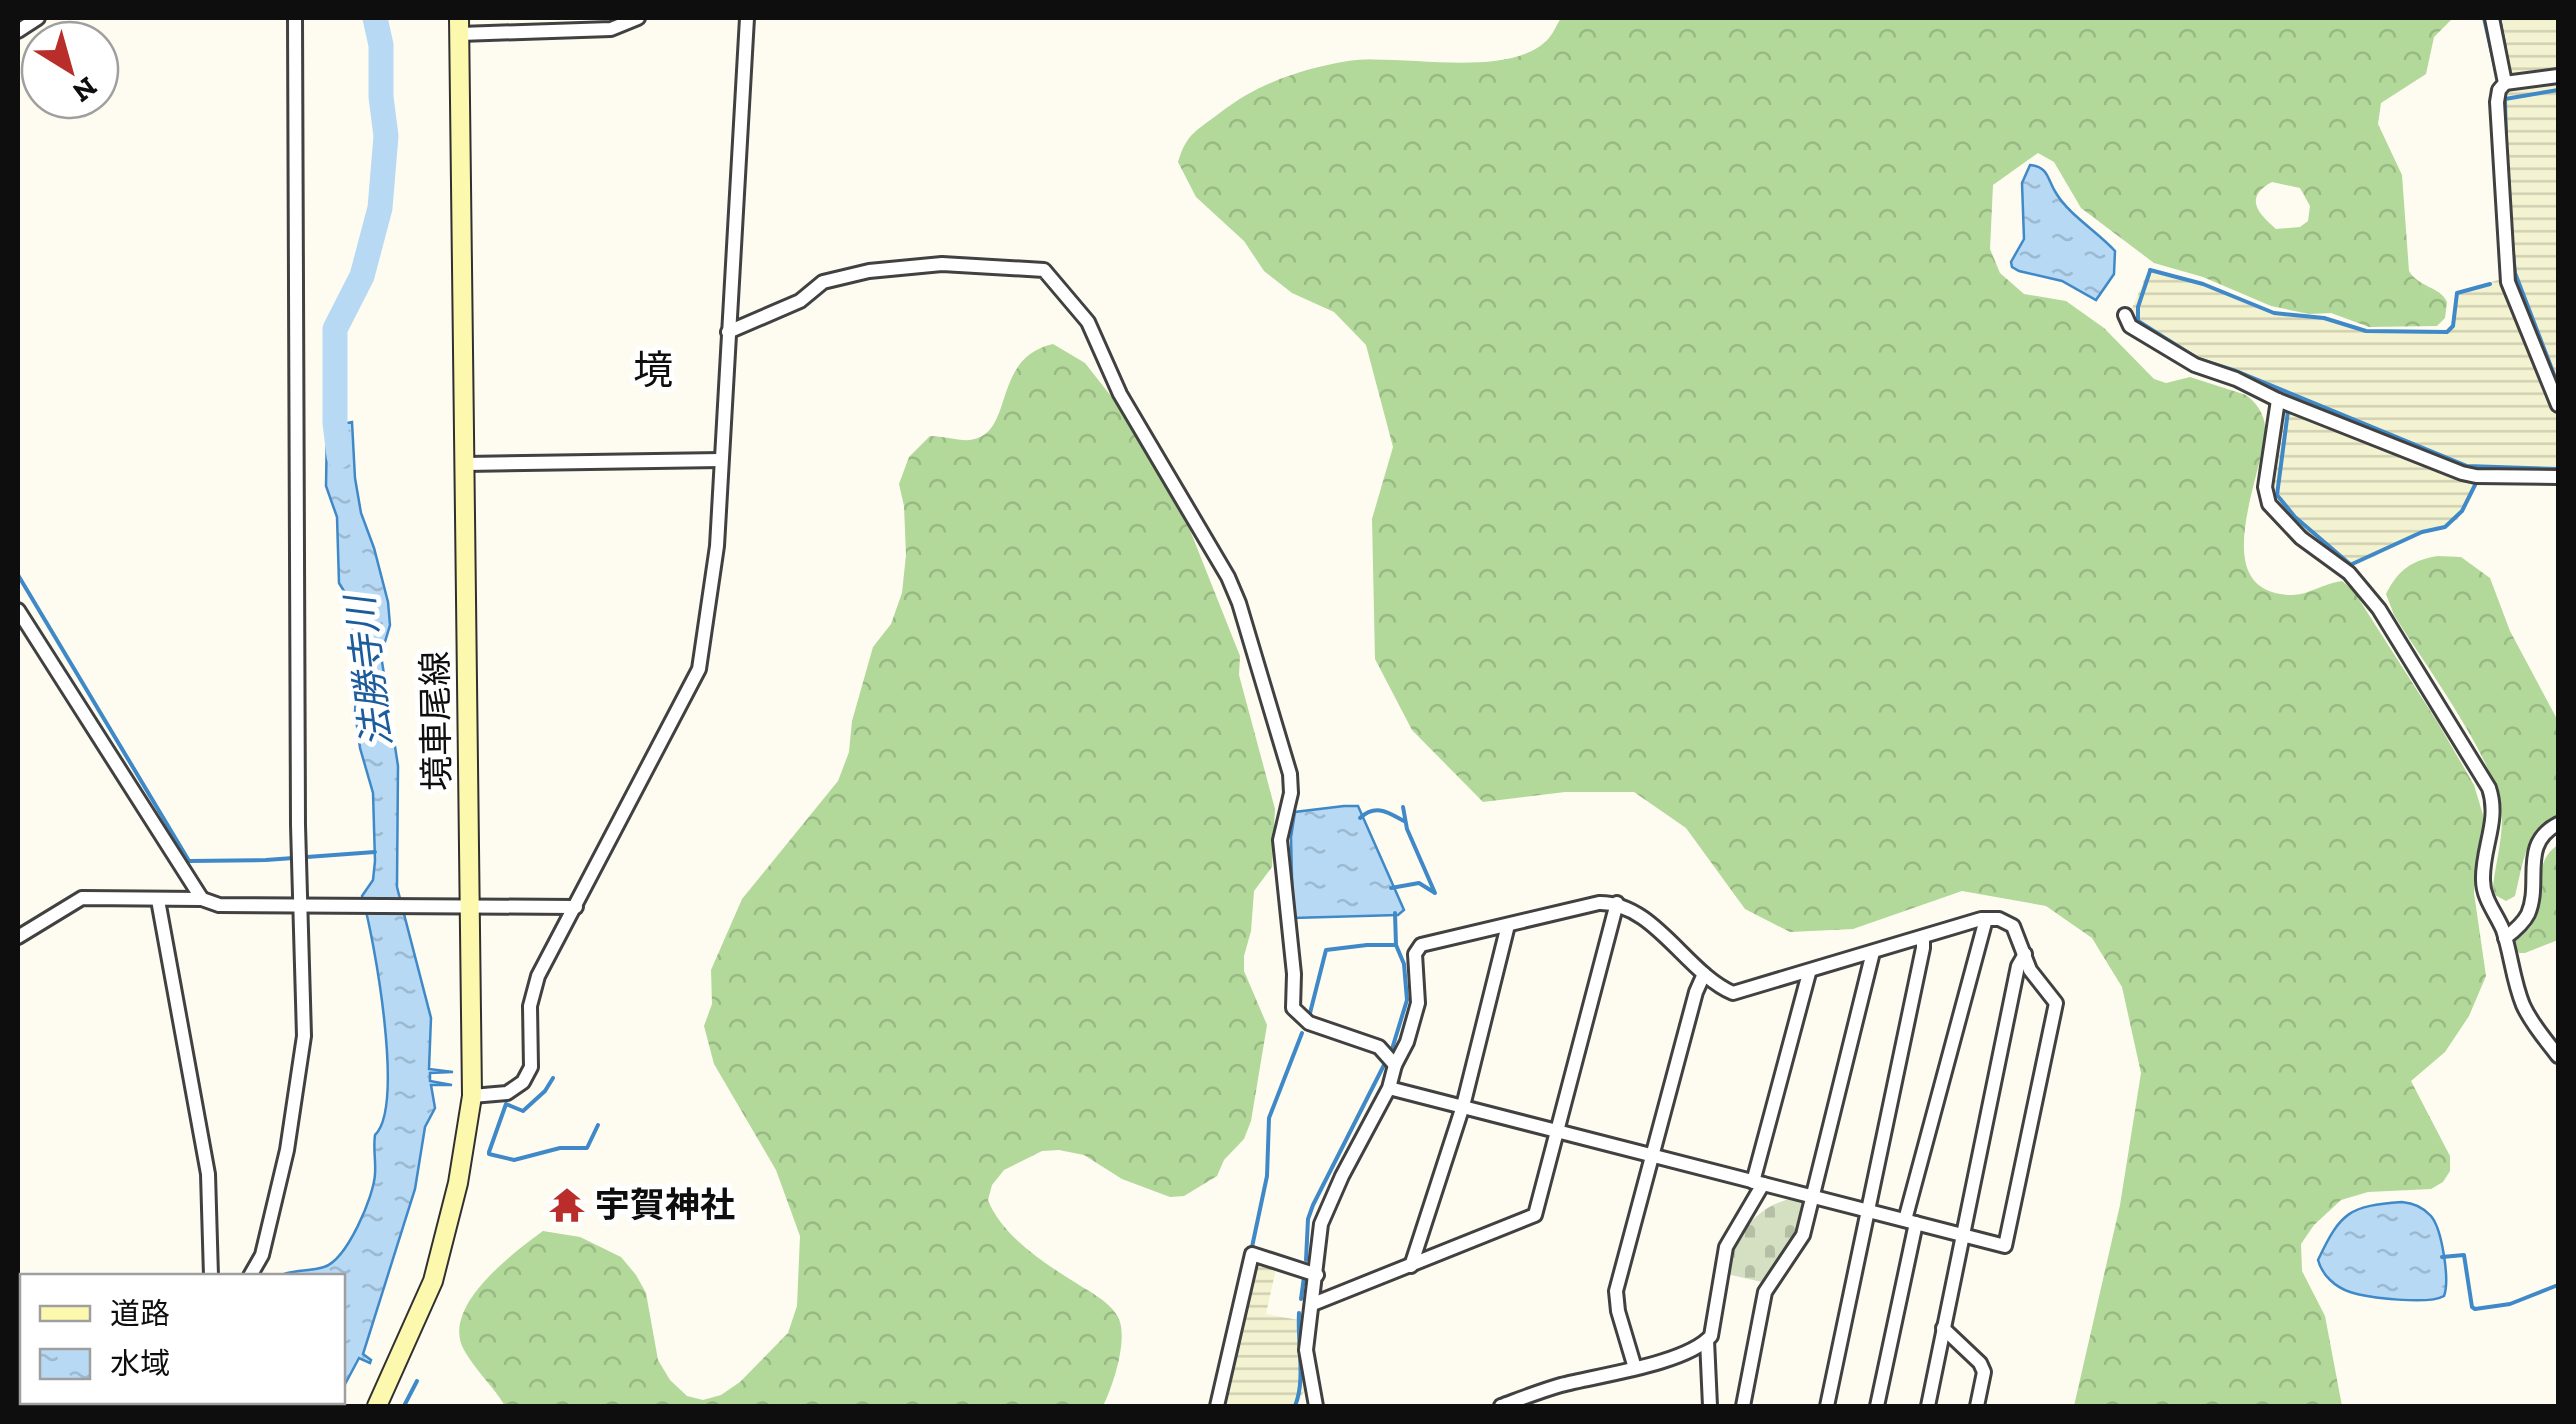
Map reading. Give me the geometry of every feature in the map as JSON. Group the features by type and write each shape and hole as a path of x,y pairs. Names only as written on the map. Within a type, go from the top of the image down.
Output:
{"main road":[{"name":"境車尾線","path":"377,1406 433,1281 458,1183 472,1096 460,26"}],"street":[{"path":"18,31 38,18"},
{"path":"251,1274 262,1255 287,1150 304,1036 307,904 295,18"},
{"path":"460,26 611,29 638,18"},
{"path":"472,1096 506,1093 523,1082 531,1067 530,1006 538,976 699,669 716,546 747,18"},
{"path":"2492,18 2505,83"},
{"path":"2558,76 2505,83 2499,90 2498,102 2508,282 2558,405"},
{"path":"728,332 800,300 823,282 869,270 942,264 1044,270 1088,322 1120,394 1240,602 1290,774 1291,793 1280,840 1294,974 1293,1008 1309,1023 1379,1046 1395,1065"},
{"path":"2126,315 2130,326 2195,366 2236,379 2278,400 2462,473 2558,477"},
{"path":"2278,400 2264,487 2269,504 2301,538 2349,573 2379,608 2481,773 2494,814 2482,884 2505,938 2521,1001 2558,1056"},
{"path":"465,464 722,460"},
{"path":"18,610 202,899"},
{"path":"2505,938 2528,914 2536,847 2549,829 2558,824"},
{"path":"18,937 82,898 202,899 219,905 576,906"},
{"path":"158,900 208,1174 211,1274"},
{"path":"1316,1406 1306,1350 1321,1224 1389,1088 1407,1042 1418,1003 1416,950 1431,942 1599,903 1617,903 1666,936 1719,987 1734,993 1986,919 1998,919 2013,926 2030,970 2056,1003 2005,1246 1389,1088"},
{"path":"1313,1304 1535,1216 1617,903"},
{"path":"1877,1406 1910,1221 1986,919"},
{"path":"1411,1266 1463,1106 1508,924"},
{"path":"1827,1406 1923,937"},
{"path":"1742,1406 1765,1292 1804,1235 1873,952"},
{"path":"1928,1406 2018,966 2025,954"},
{"path":"1500,1406 1701,1348 1711,1336 1726,1248 1758,1183 1809,973"},
{"path":"1634,1368 1616,1291 1704,974"},
{"path":"1217,1406 1252,1254 1317,1275"},
{"path":"1943,1328 1980,1363 1984,1372 1976,1406"},
{"path":"1707,1340 1710,1406"}],"green space":[{"path":"1561,18 2453,18 2434,37 2426,74 2381,103 2378,124 2402,175 2409,271 2447,302 2445,318 2437,326 2369,327 2331,313 2309,314 2271,306 2203,277 2154,263 2081,208 2054,162 2038,153 1993,185 1990,249 2000,273 2024,294 2066,301 2104,328 2154,379 2166,383 2190,377 2246,395 2256,405 2265,428 2245,526 2244,552 2250,574 2264,589 2290,595 2342,581 2353,590 2474,785 2483,815 2474,893 2486,976 2469,1016 2445,1052 2411,1081 2450,1156 2450,1171 2443,1182 2431,1189 2368,1192 2341,1200 2314,1225 2301,1244 2302,1271 2325,1316 2342,1406 2074,1406 2120,1205 2141,1073 2122,987 2092,938 2046,906 1962,891 1853,929 1790,932 1745,909 1686,828 1634,792 1565,792 1483,802 1412,730 1375,659 1372,519 1393,447 1366,345 1334,312 1292,293 1264,271 1244,241 1196,197 1178,162 1185,144 1199,128 1250,93 1281,79 1314,68 1370,59 1454,63 1509,59 1532,51 1549,38","holes":["2272,182 2300,188 2310,206 2308,221 2300,227 2276,229 2259,211 2258,193"]},
{"path":"2495,18 2558,18 2558,72 2514,76 2509,73"},
{"path":"2558,82 2558,399 2509,279 2501,97 2509,90"},
{"path":"2149,268 2201,282 2275,312 2325,317 2367,330 2387,331 2446,331 2452,326 2457,293 2504,278 2558,413 2558,475 2469,472 2196,363 2128,318"},
{"path":"1053,344 1085,363 1114,400 1184,515 1240,656 1239,675 1275,809 1272,867 1254,891 1251,931 1244,956 1244,971 1267,1025 1251,1121 1244,1139 1224,1160 1217,1176 1184,1196 1170,1197 1122,1179 1084,1155 1059,1150 1042,1151 1004,1170 992,1185 988,1200 1014,1237 1105,1302 1118,1317 1121,1349 1103,1406 505,1406 464,1350 459,1333 462,1316 498,1267 543,1231 580,1237 621,1257 646,1293 658,1360 670,1380 687,1396 703,1400 721,1395 740,1382 788,1333 797,1306 800,1236 776,1170 714,1064 704,1026 712,1004 711,970 742,899 838,781 849,752 852,721 873,647 891,624 902,593 906,555 899,484 909,457 930,436 970,440 984,435 994,424 1020,364 1033,352"},
{"path":"2285,406 2479,479 2471,498 2457,520 2444,529 2421,533 2349,569 2297,530 2268,494 2279,413"},
{"path":"2438,556 2461,557 2490,578 2510,631 2558,721 2558,815 2538,829 2523,860 2515,896 2506,901 2495,895 2493,886 2502,822 2493,781 2469,733 2394,615 2386,594 2407,568"},
{"path":"2558,845 2558,940 2519,953 2513,943 2535,919 2545,860"},
{"path":"1794,1198 1806,1200 1799,1234 1766,1283 1727,1274 1748,1225 1768,1208"},
{"path":"1252,1260 1277,1264 1266,1314 1304,1321 1307,1390 1297,1406 1219,1406"}],"water":[{"path":"2030,165 2044,171 2068,209 2115,251 2114,274 2096,300 2062,281 2012,267 2024,239 2022,183"},
{"path":"352,422 361,513 388,602 390,625 381,655 398,766 397,887 431,1018 429,1069 453,1072 430,1073 430,1081 452,1085 431,1085 435,1108 425,1127 415,1189 363,1354 371,1360 370,1363 359,1358 345,1384 345,1274 284,1274 324,1267 342,1253 350,1240 373,1184 375,1135 384,1118 387,1091 384,1020 362,896 373,880 373,793 355,712 359,648 350,639 354,623 349,599 339,583 337,517 326,486 327,427"},
{"path":"1358,806 1404,910 1398,915 1293,918 1291,837 1295,812"},
{"path":"2402,1202 2421,1208 2435,1223 2445,1267 2444,1296 2412,1300 2370,1296 2344,1290 2330,1280 2318,1260 2341,1221 2359,1209"}],"waterway":[{"name":"法勝寺川","path":"339,456 335,329 362,276 380,208 386,136 381,45 375,18"},
{"path":"2484,18 2496,71"},
{"path":"2499,18 2505,48"},
{"path":"2506,145 2505,99 2558,90"},
{"path":"2511,234 2515,273 2558,385"},
{"path":"2150,270 2203,284 2274,313 2324,318 2366,331 2447,332 2453,326 2457,293 2490,284"},
{"path":"2150,271 2138,307 2138,321 2198,359 2467,466 2558,469"},
{"path":"2288,411 2277,495 2295,517 2351,565"},
{"path":"2350,565 2422,532 2445,527 2462,511 2476,483"},
{"path":"18,575 189,861 375,852"},
{"path":"1391,888 1419,883 1435,893 1407,829 1403,807"},
{"path":"1360,818 1377,810 1404,821"},
{"path":"1392,1049 1407,1000 1404,964 1396,945 1395,913"},
{"path":"1309,1017 1326,950 1396,945"},
{"path":"1415,1035 1422,1011"},
{"path":"1252,1247 1267,1176 1269,1118 1302,1033"},
{"path":"1306,1260 1308,1219 1313,1205 1385,1063"},
{"path":"489,1152 506,1104 523,1111 553,1078"},
{"path":"489,1154 514,1160 560,1148 587,1148 598,1125"},
{"path":"2442,1257 2464,1255 2475,1309 2510,1304 2558,1285"},
{"path":"1233,1311 1245,1257"},
{"path":"1301,1299 1304,1277"},
{"path":"1295,1406 1301,1373 1299,1313"},
{"path":"404,1406 417,1381"}],"place":[{"name":"宇賀神社","path":"567,1205"}],"district":[{"name":"境","path":"653,370"}]}
